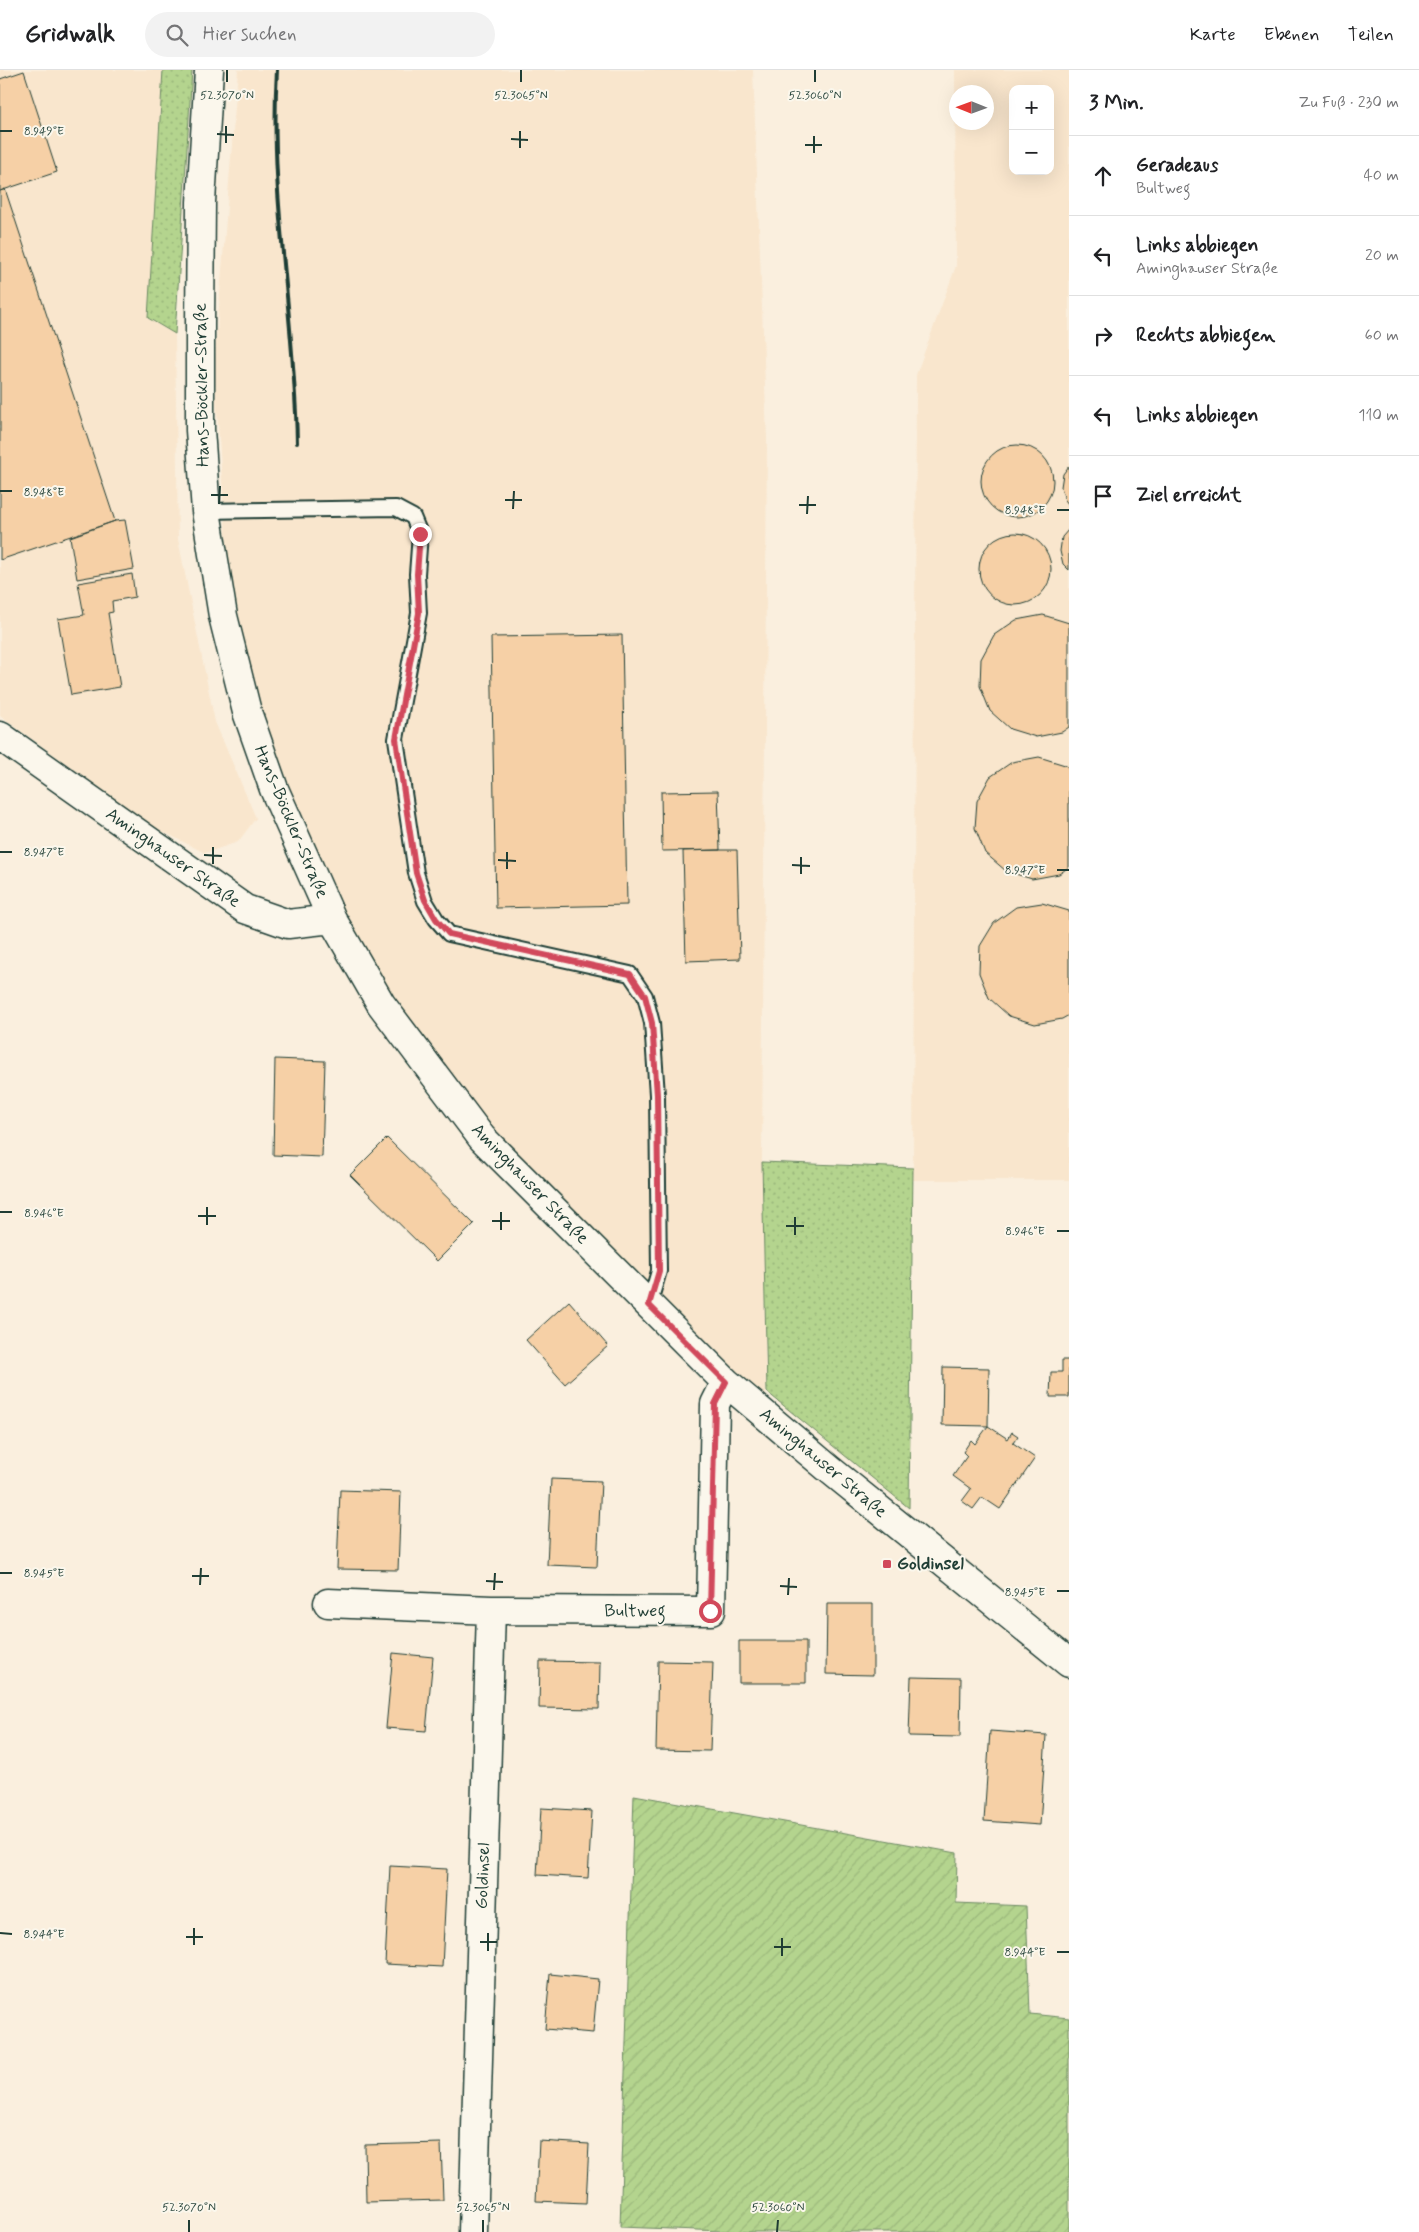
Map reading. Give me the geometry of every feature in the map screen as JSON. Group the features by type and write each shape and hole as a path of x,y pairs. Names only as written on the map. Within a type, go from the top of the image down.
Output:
{"street":[{"name":"Hans-Böckler-Straße","path":"209,70 201,202 200,307 200,430 206,510 223,616 247,712 274,789 332,919"},
{"name":"Aminghauser Straße","path":"0,736 244,909 288,924 332,919 380,1004 482,1138 726,1382 1069,1663"},
{"name":"Bultweg","path":"328,1603 490,1610 710,1611 715,1404 726,1382"},
{"name":"Goldinsel","path":"473,2232 490,1610"}],"lane":[{"path":"206,510 396,508 413,517 420,534 417,574 419,613 396,739 416,873 425,900 436,919 449,934 630,974 645,996 652,1023 657,1095 659,1271 649,1305"}],"shaded area":[{"path":"0,70 163,70 148,318 175,334 178,539 215,722 256,818 238,842 205,853 156,828 0,716"},
{"path":"238,70 753,70 767,439 762,1162 767,1438 372,999 285,832 228,564 214,369"},
{"path":"955,70 1069,70 1069,1180 913,1180 916,375 956,266 955,130 994,130 994,85 955,85"}],"green space":[{"path":"163,70 192,70 175,334 148,318"},
{"path":"762,1162 913,1168 909,1508 767,1392"},
{"path":"634,1795 957,1853 956,1903 1026,1906 1030,2014 1069,2018 1069,2232 749,2232 620,2227"}],"building":[{"path":"24,71 57,172 0,191 0,79"},
{"path":"5,189 115,521 0,560 0,191"},
{"path":"1024,445 1043,455 1051,467 1053,481 1051,495 1043,507 1031,515 1010,517 991,507 983,495 981,474 991,455 1003,447"},
{"path":"1069,466 1069,505 1065,500 1061,487 1063,474"},
{"path":"125,520 134,569 77,579 70,537 115,521"},
{"path":"1069,529 1069,570 1063,564 1060,551 1062,537"},
{"path":"1022,533 1041,543 1049,555 1051,569 1049,583 1041,595 1029,603 1008,605 989,595 981,583 979,562 989,543 1001,535"},
{"path":"132,574 135,597 112,601 113,612 108,613 120,687 71,695 58,619 84,615 78,583"},
{"path":"1043,615 1069,623 1069,727 1062,732 1036,737 1010,729 990,711 980,686 981,659 994,635 1016,620"},
{"path":"622,635 627,905 496,908 491,637"},
{"path":"1039,757 1069,768 1069,867 1059,874 1032,879 1006,871 985,853 975,828 977,801 990,777 1012,762"},
{"path":"718,791 720,850 662,851 661,792"},
{"path":"737,850 740,959 686,961 683,851"},
{"path":"1042,903 1069,911 1069,1015 1062,1019 1035,1024 1009,1016 989,998 979,973 980,946 994,923 1016,907"},
{"path":"275,1059 325,1061 322,1157 273,1155"},
{"path":"387,1138 474,1224 437,1261 350,1175"},
{"path":"569,1301 608,1346 565,1384 526,1340"},
{"path":"1062,1360 1069,1360 1069,1397 1050,1397 1051,1372 1062,1372"},
{"path":"943,1367 989,1368 988,1426 942,1425"},
{"path":"988,1426 1008,1439 1012,1432 1018,1436 1013,1443 1035,1458 1000,1509 982,1497 973,1509 962,1501 971,1489 953,1476 967,1456 963,1452 971,1440 975,1444"},
{"path":"551,1479 601,1481 597,1567 547,1565"},
{"path":"340,1490 401,1492 398,1570 337,1569"},
{"path":"827,1604 873,1604 873,1675 826,1674"},
{"path":"739,1641 806,1641 806,1683 739,1683"},
{"path":"393,1653 433,1657 426,1731 386,1728"},
{"path":"540,1661 600,1662 599,1709 539,1708"},
{"path":"658,1661 713,1662 710,1751 656,1750"},
{"path":"911,1677 961,1678 960,1737 909,1736"},
{"path":"990,1731 1046,1735 1040,1825 984,1821"},
{"path":"541,1808 592,1811 588,1878 537,1875"},
{"path":"390,1866 447,1869 442,1967 385,1964"},
{"path":"550,1974 598,1979 593,2033 545,2029"},
{"path":"539,2141 589,2144 586,2203 536,2201"},
{"path":"441,2143 443,2200 366,2202 365,2145"}],"railway":[{"path":"277,70 276,163 292,350 297,443"}],"place":[{"name":"Goldinsel","path":"887,1564"}],"route":[{"path":"420,534 417,574 419,613 396,739 416,873 425,900 436,919 449,934 630,974 645,996 652,1023 657,1095 659,1271 649,1305 726,1382 715,1404 710,1611"}]}
